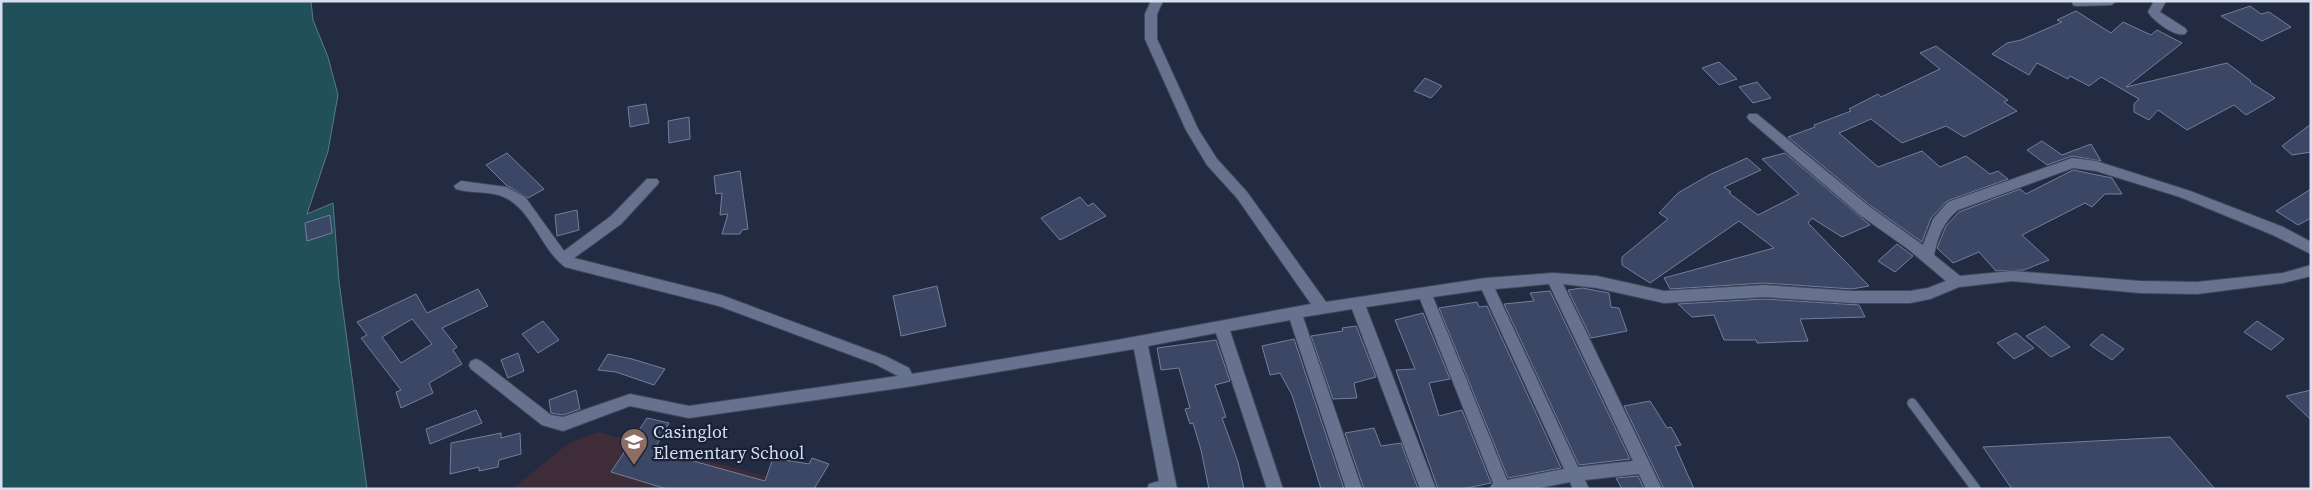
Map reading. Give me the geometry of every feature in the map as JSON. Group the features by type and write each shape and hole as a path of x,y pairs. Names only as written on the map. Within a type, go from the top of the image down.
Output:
{"street":[{"path":"1157,1 1151,14 1151,39 1192,130 1212,162 1242,195 1322,308"},
{"path":"2077,2 2111,1"},
{"path":"2160,1 2154,12 2156,15 2181,31"},
{"path":"1753,117 1865,210 1927,256 1957,282"},
{"path":"1927,256 1936,223 1941,215 1953,206 2072,163 2096,166 2185,194 2278,231 2311,249"},
{"path":"563,259 616,220 652,182"},
{"path":"461,186 510,194 538,222 554,251 570,264 721,301 880,360 904,372 907,381"},
{"path":"476,365 548,420 563,424 630,400 689,412 907,381 1140,342 1322,308 1486,284 1552,278 1597,282 1654,296 1675,297 1764,291 1852,297 1910,297 1930,293 1957,282 2012,276 2140,287 2198,288 2283,278 2311,270"},
{"path":"1552,278 1654,489"},
{"path":"1486,284 1577,482"},
{"path":"1425,294 1501,488 1577,482 1643,467"},
{"path":"1357,303 1428,489"},
{"path":"1295,314 1354,489"},
{"path":"1221,326 1275,489"},
{"path":"1140,342 1164,488"}],"lane":[{"path":"1912,403 1976,489"}],"shaded area":[{"path":"1,1 311,1 313,20 328,57 338,95 328,151 307,214 333,203 339,281 367,489 1,489"},
{"name":"Casinglot Elementary School","path":"598,432 814,489 512,489 569,443"}],"building":[{"path":"2250,6 2261,14 2269,12 2291,27 2262,41 2221,16"},
{"path":"2076,11 2111,33 2123,22 2151,35 2157,30 2182,43 2126,87 2227,63 2250,82 2275,98 2246,115 2234,105 2187,130 2158,110 2149,120 2134,112 2134,104 2139,99 2101,77 2089,86 2070,76 2068,79 2037,63 2029,75 1992,54 2007,43 2021,40 2062,22 2057,20"},
{"path":"1936,46 2008,100 2004,102 2017,111 1964,137 1946,126 1902,143 1871,119 1839,133 1878,167 1922,151 1940,167 1966,156 1990,174 1998,171 2008,179 1947,201 1931,218 1922,242 1871,206 1788,137 1851,111 1849,109 1878,94 1881,97 1940,69 1920,53"},
{"path":"1719,62 1737,79 1719,85 1702,68"},
{"path":"1425,78 1442,86 1431,98 1414,91"},
{"path":"1757,82 1771,98 1753,103 1739,87"},
{"path":"646,104 649,123 630,127 628,107"},
{"path":"689,117 690,139 669,143 668,121"},
{"path":"2311,124 2311,152 2292,155 2282,146"},
{"path":"2042,141 2062,155 2091,144 2101,161 2072,156 2047,165 2027,150"},
{"path":"507,153 544,189 528,198 506,185 486,165"},
{"path":"1785,153 1870,225 1842,237 1812,218 1808,223 1869,286 1852,289 1764,283 1670,289 1664,278 1774,248 1739,221 1650,283 1622,265 1622,257 1668,219 1659,213 1678,193 1709,175 1747,158 1761,170 1724,187 1758,215 1799,194 1762,159"},
{"path":"2073,170 2112,178 2122,194 2105,194 2092,207 2085,203 2022,235 2049,260 2024,270 1996,271 1979,252 1953,263 1937,248 1946,226 1959,212 2020,189 2026,194"},
{"path":"740,171 748,229 742,230 740,234 722,234 728,214 720,215 722,193 716,194 714,176"},
{"path":"2311,189 2311,218 2298,225 2276,211"},
{"path":"1080,197 1088,206 1093,203 1106,216 1060,240 1041,218"},
{"path":"577,210 579,230 557,236 555,215"},
{"path":"330,215 332,233 307,241 305,223"},
{"path":"1897,244 1913,256 1895,272 1878,261"},
{"path":"937,286 946,326 901,336 893,296"},
{"path":"1582,288 1609,293 1611,307 1619,308 1627,331 1591,338 1568,290"},
{"path":"478,289 488,306 442,328 457,347 453,350 462,364 429,383 433,393 401,408 396,392 401,390 361,338 367,335 357,322 416,294 427,313","holes":["412,319 432,344 401,363 382,337"]},
{"path":"1550,291 1630,459 1579,465 1504,304 1534,301 1530,293"},
{"path":"1764,299 1859,305 1865,317 1800,319 1808,341 1757,343 1756,340 1724,340 1714,315 1692,317 1678,304"},
{"path":"1477,302 1479,307 1487,306 1561,468 1508,478 1439,308"},
{"path":"1423,313 1450,379 1429,383 1439,416 1462,410 1491,483 1462,489 1438,489 1396,370 1415,369 1395,320"},
{"path":"543,321 559,340 538,353 522,334"},
{"path":"2257,321 2284,339 2271,350 2244,332"},
{"path":"1356,326 1376,377 1354,383 1357,398 1333,399 1311,336 1343,331 1342,328"},
{"path":"2045,326 2070,347 2051,357 2026,336"},
{"path":"2016,333 2034,348 2014,359 1997,343"},
{"path":"2102,334 2124,349 2112,360 2090,345"},
{"path":"1294,339 1344,489 1321,489 1292,395 1280,373 1270,375 1262,346"},
{"path":"1216,340 1230,381 1215,385 1226,417 1222,418 1238,462 1244,489 1209,489 1193,423 1190,424 1185,409 1190,408 1179,368 1161,370 1157,348"},
{"path":"518,353 524,371 508,378 501,360"},
{"path":"608,354 665,369 654,385 616,372 598,370"},
{"path":"576,390 580,409 563,415 551,413 549,400"},
{"path":"2311,390 2311,420 2286,396"},
{"path":"1650,401 1667,428 1671,427 1681,445 1675,446 1694,489 1664,489 1624,406"},
{"path":"476,410 482,423 430,444 426,429"},
{"path":"647,418 669,423 654,450 765,481 773,458 809,464 812,458 829,464 814,489 667,489 611,472"},
{"path":"1374,428 1381,446 1401,443 1418,489 1364,489 1345,433"},
{"path":"501,433 501,438 520,433 521,454 499,460 498,467 479,471 479,467 450,474 451,443"},
{"path":"2170,437 2215,489 2012,489 1983,447"},
{"path":"1638,476 1644,489 1622,489 1616,478"}],"place":[{"name":"Casinglot Elementary School","path":"634,466"}]}
